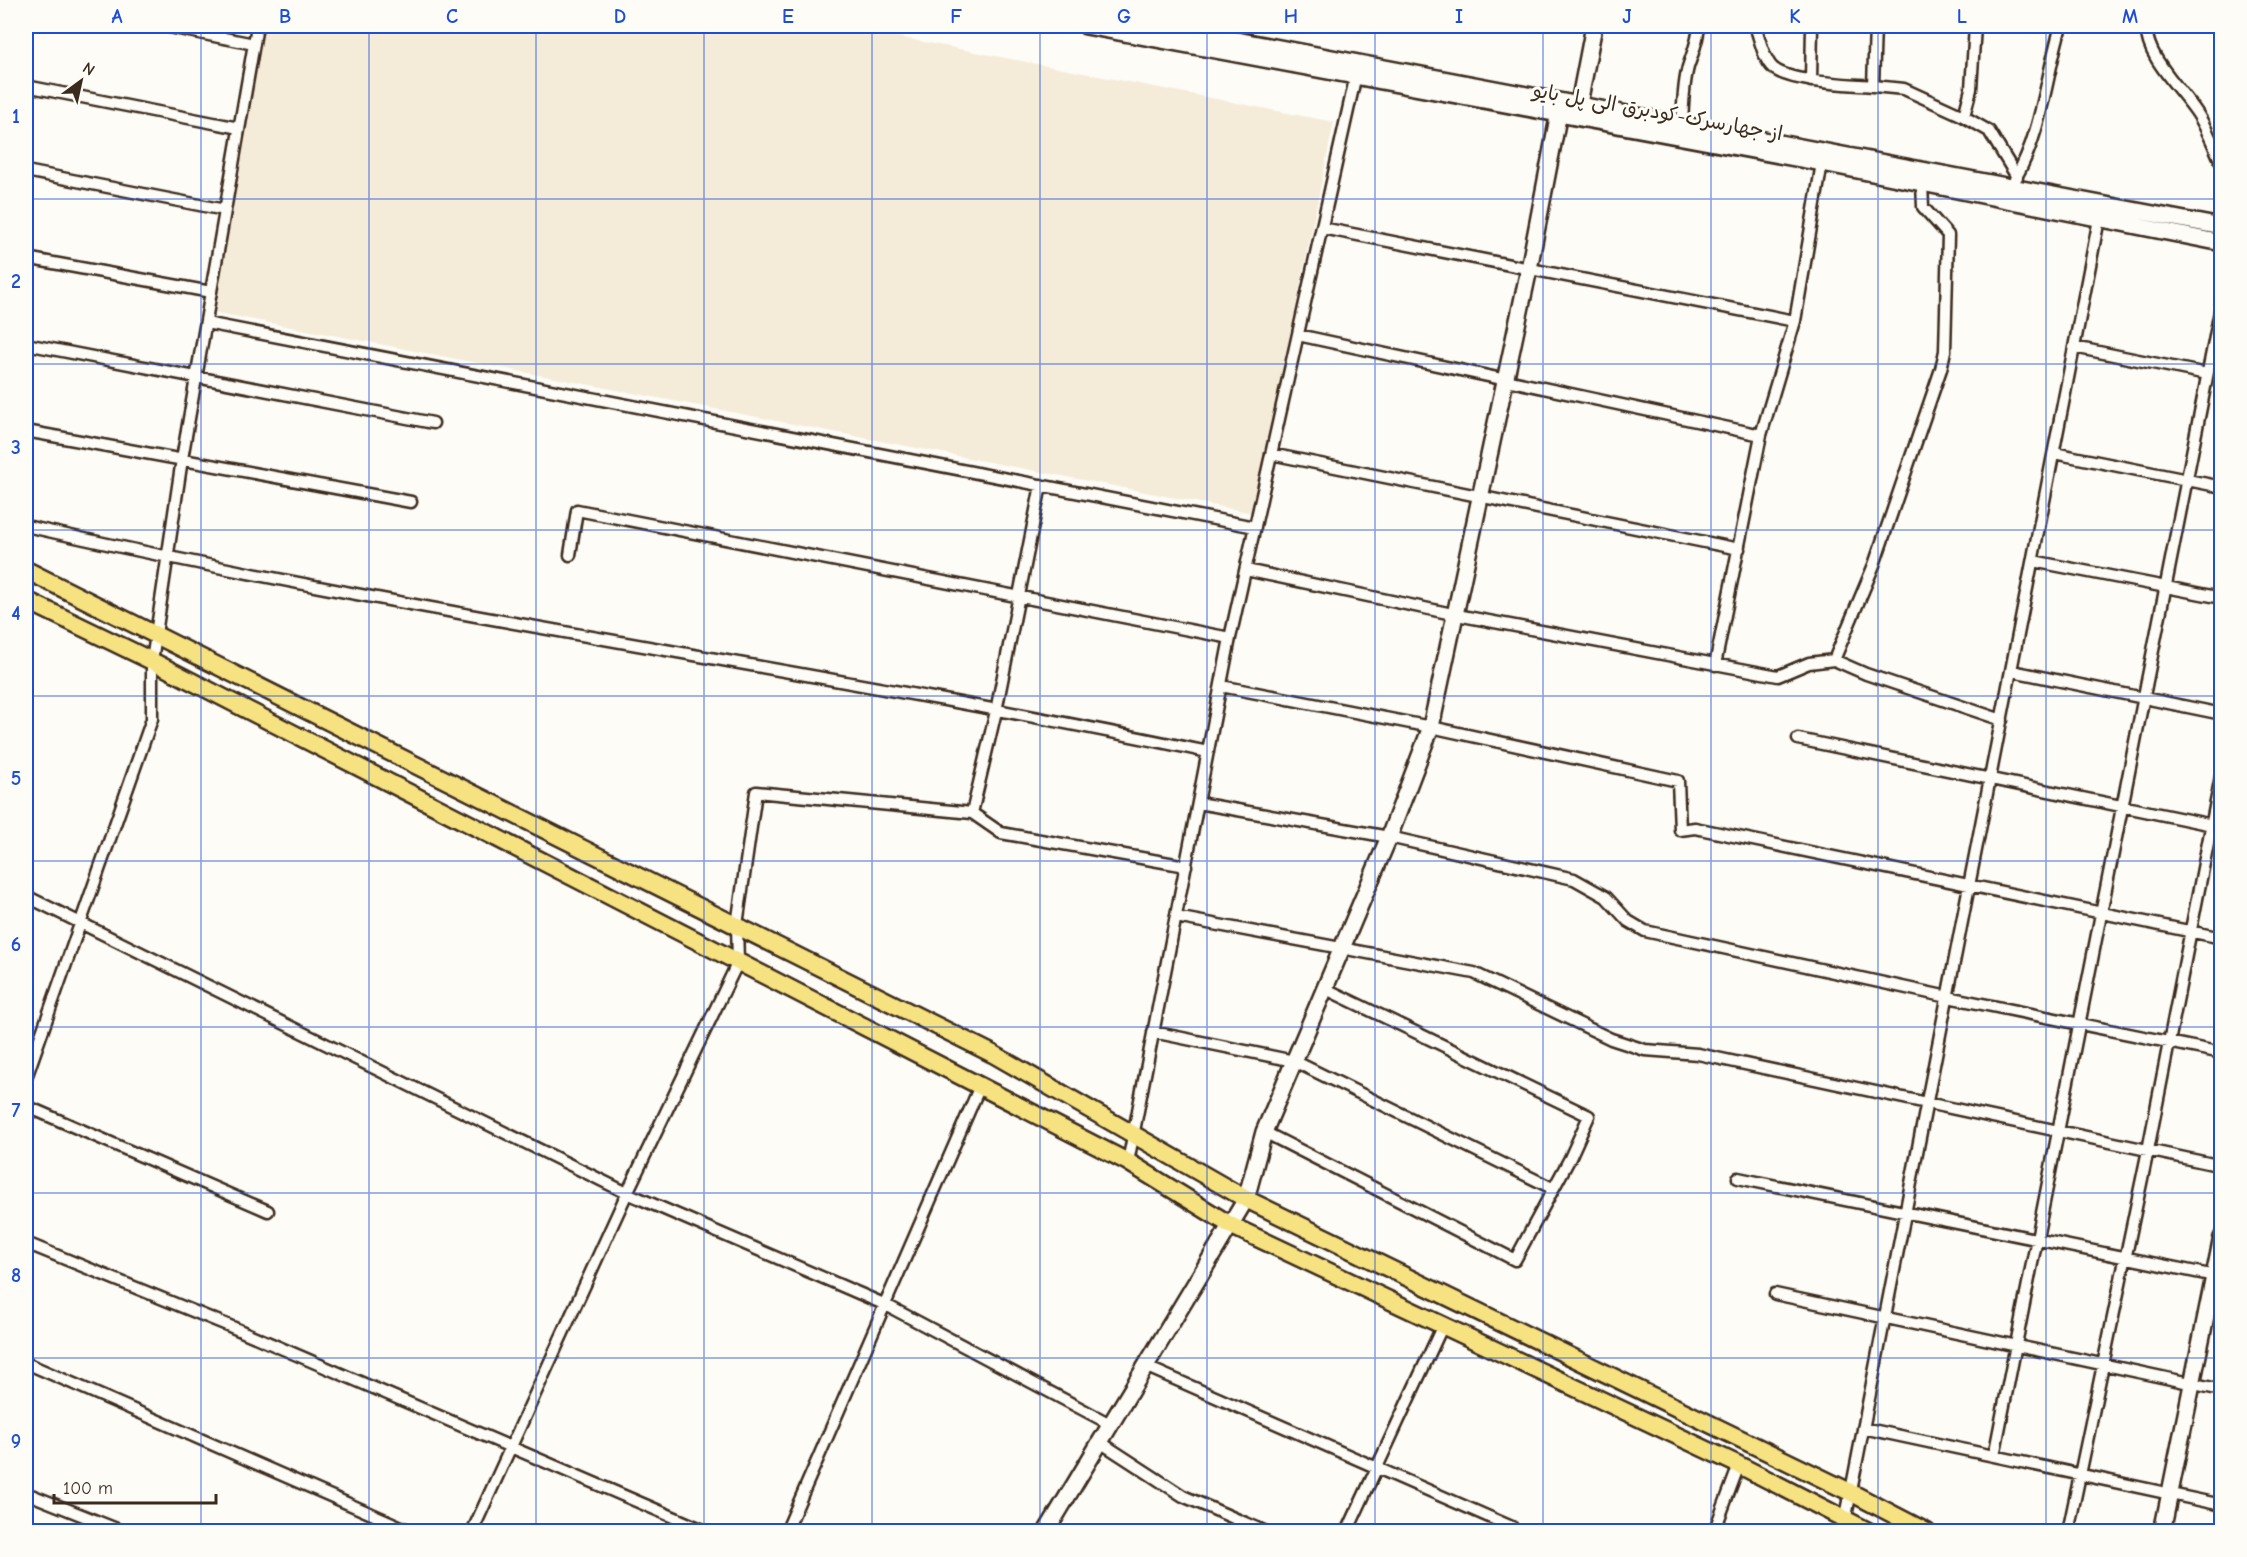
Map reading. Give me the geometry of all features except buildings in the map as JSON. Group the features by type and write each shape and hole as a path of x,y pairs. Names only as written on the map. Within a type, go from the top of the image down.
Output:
{"main road":[{"path":"26,570 993,1054 1246,1199 1850,1492 1927,1532"},
{"path":"26,600 152,661 1128,1162 1232,1226 1738,1466 1844,1525 1870,1532"}],"street":[{"path":"164,26 254,44"},
{"path":"26,1078 153,719 152,661 167,558 257,26"},
{"name":"از جهارسرک-کودبرق الی پل بایو","path":"1086,26 1357,70 1560,108 1922,183 2101,212 2222,227"},
{"name":"از جهارسرک-کودبرق الی پل بایو","path":"1163,26 1357,70"},
{"path":"1578,112 1594,26"},
{"path":"1682,125 1683,92 1688,68 1698,42 1699,26"},
{"path":"1755,26 1768,60 1774,69 1811,81 1904,89 1964,116 1989,131 2014,182"},
{"path":"1811,81 1812,26"},
{"path":"1873,86 1875,26"},
{"path":"1964,116 1973,69 1975,26"},
{"path":"2014,182 2032,145 2049,66 2061,26"},
{"path":"2147,26 2146,34 2166,74 2198,114 2222,164"},
{"path":"1128,1162 1230,638 1357,70"},
{"path":"26,86 239,128"},
{"path":"1046,1532 1232,1226 1246,1199 1264,1132 1389,837 1431,727 1482,496 1560,108"},
{"name":"از جهارسرک-کودبرق الی پل بایو","path":"1578,112 1682,125 2014,182 2101,212 2222,243"},
{"path":"1715,665 1761,435 1795,321 1822,163"},
{"path":"26,171 225,210"},
{"path":"1834,660 1874,565 1936,386 1945,351 1948,235 1923,207 1920,194 1922,183"},
{"path":"1844,1525 2101,212"},
{"path":"1322,228 1795,321"},
{"path":"26,258 211,292"},
{"path":"1994,1456 2222,301"},
{"path":"206,323 1255,526"},
{"path":"1298,335 1761,435"},
{"path":"26,344 433,423"},
{"path":"2074,347 2207,374"},
{"path":"26,431 411,502"},
{"path":"2054,453 2222,487"},
{"path":"1271,454 1738,549"},
{"path":"972,813 996,711 1041,485"},
{"path":"570,555 577,510 1230,638"},
{"path":"26,526 167,558 1208,752"},
{"path":"2033,561 2222,598"},
{"path":"1246,570 1457,615 1778,676 1809,663 1834,660 1866,674 2002,720"},
{"path":"2012,670 2222,714"},
{"path":"1221,686 1431,727 1678,781 1680,830 1695,828 2222,938"},
{"path":"1798,739 2216,826"},
{"path":"2068,1532 2148,1150 2190,932 2216,826 2222,771"},
{"path":"472,1532 627,1192 738,962 737,925 756,792 972,813 1001,833 1186,866"},
{"path":"1198,802 1389,837 1574,879 1606,897 1628,921 1645,930 1948,998 2222,1053"},
{"path":"26,896 627,1192 886,1305 1110,1424"},
{"path":"1176,917 1474,973 1611,1039 1645,1050 1698,1054 2222,1166"},
{"path":"1264,1132 1515,1260 1570,1158 1589,1116 1324,988"},
{"path":"1153,1032 1294,1061 1552,1188"},
{"path":"786,1532 980,1086"},
{"path":"26,1106 268,1211"},
{"path":"1738,1178 2125,1259 2218,1276"},
{"path":"2162,1532 2192,1384 2218,1276 2222,1237"},
{"path":"26,1243 232,1327 708,1532"},
{"path":"1774,1294 2222,1390"},
{"path":"1347,1532 1442,1327"},
{"path":"26,1363 413,1532"},
{"path":"1147,1367 1512,1527"},
{"path":"1863,1428 2222,1505"},
{"path":"1100,1442 1183,1496 1266,1532"},
{"path":"1713,1532 1738,1466"},
{"path":"26,1492 124,1532"}],"shaded area":[{"path":"262,26 842,26 1334,122 1253,513 213,312"}]}
